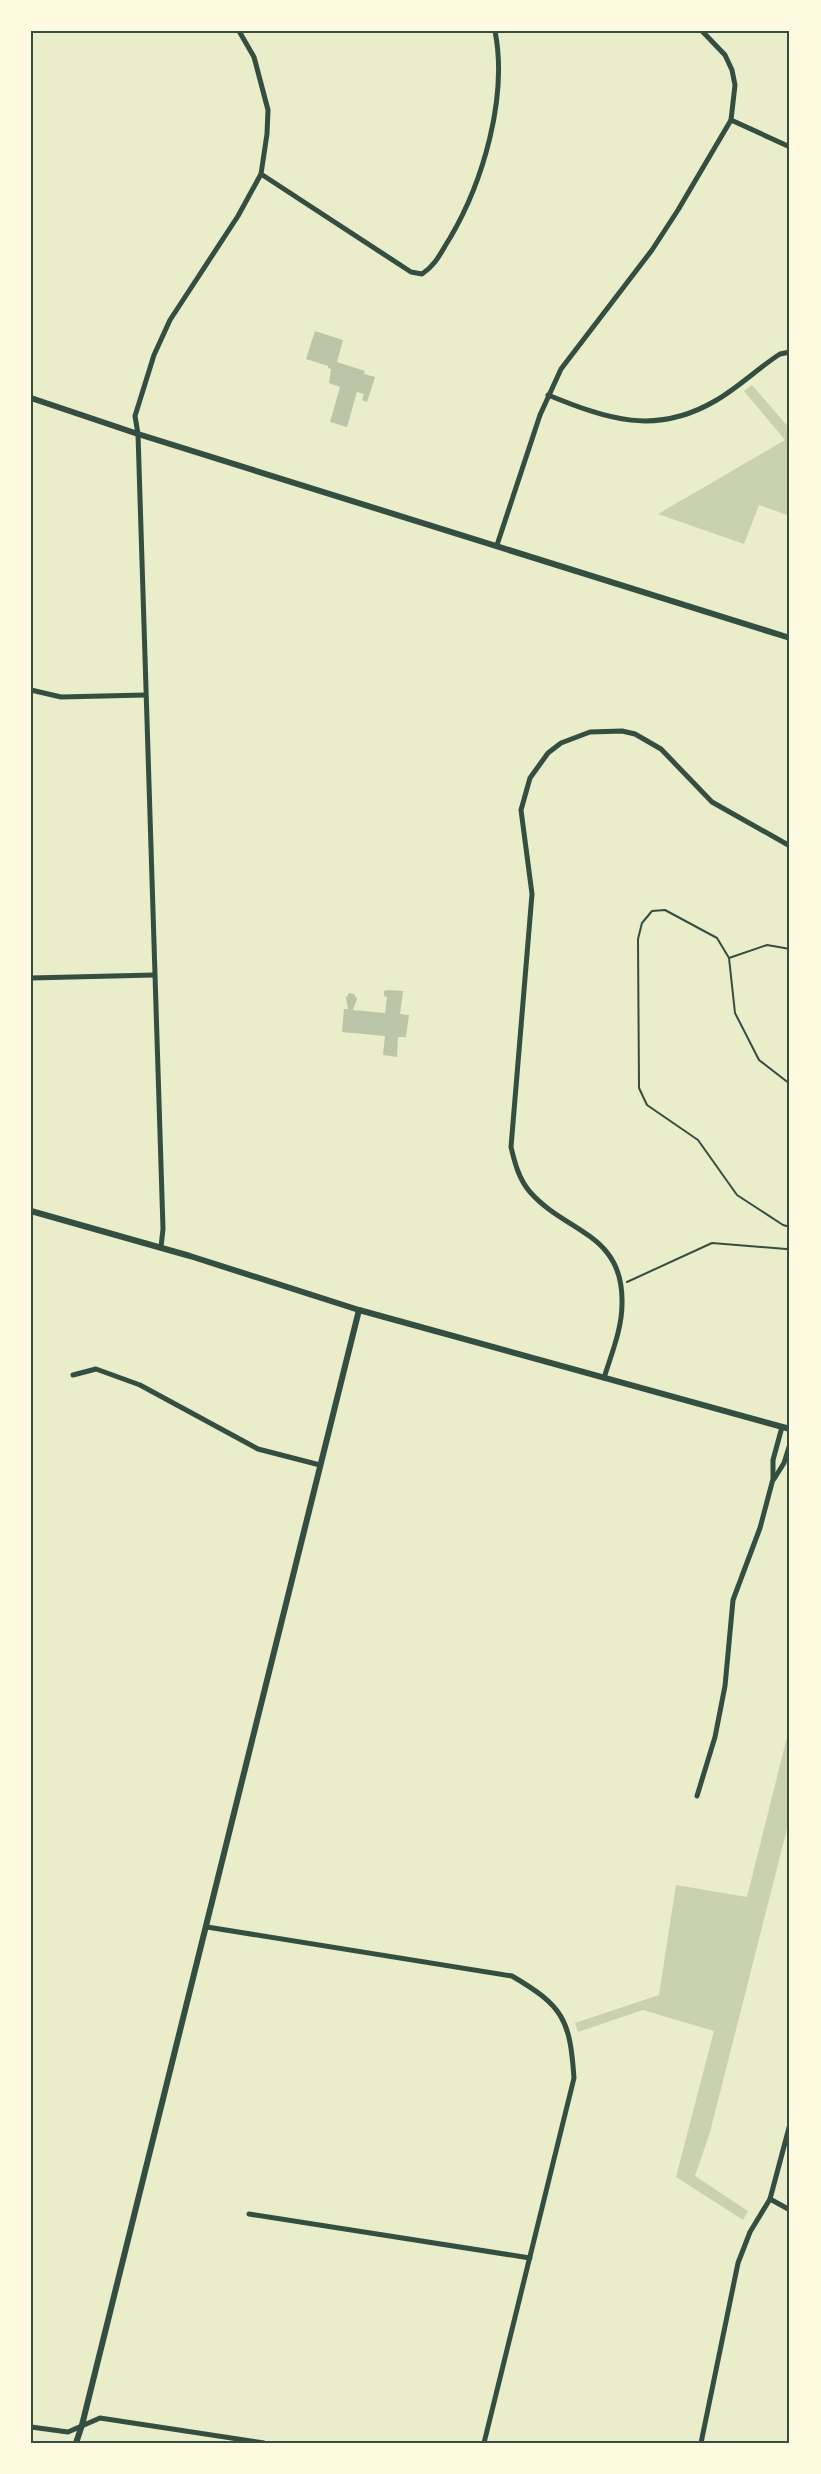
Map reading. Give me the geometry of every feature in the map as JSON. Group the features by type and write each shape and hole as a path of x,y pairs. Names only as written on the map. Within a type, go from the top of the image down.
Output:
{"street":[{"path":"160,1247 163,1229 138,434 135,416 154,354 170,320 238,216 261,174 267,134 268,110 254,57 239,31"},
{"path":"261,174 411,272 422,274 432,268 457,226 475,188 489,144 498,73 495,31"},
{"path":"497,545 548,395 561,369 624,290 657,242 730,120 735,85 732,70 725,55 702,31"},
{"path":"730,120 790,147"},
{"path":"548,395 591,412 626,421 658,422 688,415 716,401 780,354 790,352"},
{"path":"31,398 138,434 790,638"},
{"path":"31,690 61,696 145,695"},
{"path":"604,1378 620,1324 621,1285 617,1271 600,1244 542,1203 530,1192 520,1178 511,1147 532,894 521,810 530,778 548,753 575,736 605,731 634,734 661,749 712,802 790,846"},
{"path":"31,978 154,975"},
{"path":"31,1211 160,1247 359,1310 790,1429"},
{"path":"76,2443 207,1927 359,1310"},
{"path":"73,1374 96,1369 131,1382 258,1449 320,1465"},
{"path":"697,1796 707,1770 723,1695 733,1600 760,1528 773,1479 773,1460 782,1427"},
{"path":"773,1479 784,1462 790,1444"},
{"path":"207,1927 512,1976 541,1993 552,2004 564,2021 570,2038 574,2078 484,2443"},
{"path":"701,2443 738,2263 750,2232 770,2199 790,2124"},
{"path":"770,2199 790,2210"},
{"path":"249,2214 530,2258"},
{"path":"31,2426 68,2432 100,2418 264,2443"}],"path":[{"path":"790,1084 759,1060 734,1013 729,958 717,938 665,910 652,910 642,923 638,939 639,1088 647,1106 698,1140 737,1195 783,1225 790,1227"},
{"path":"729,958 767,945 790,949"},
{"path":"621,1285 712,1243 790,1248"}],"green space":[{"path":"752,385 790,429 790,516 759,505 744,544 658,514 785,440 744,391"},
{"path":"790,1725 790,1817 710,2132 695,2176 748,2211 743,2220 676,2177 714,2031 643,2010 578,2032 575,2023 659,1995 676,1885 747,1897"}],"building":[{"path":"315,331 343,340 337,362 365,371 364,374 375,377 367,402 362,400 364,394 357,392 347,427 330,422 340,387 329,383 331,369 328,366 306,359"},
{"path":"384,991 403,991 400,1014 409,1015 406,1037 398,1037 397,1057 383,1055 385,1036 342,1032 344,1009 348,1009 346,998 349,993 354,994 357,999 353,1010 385,1013 387,997 384,996"}]}
